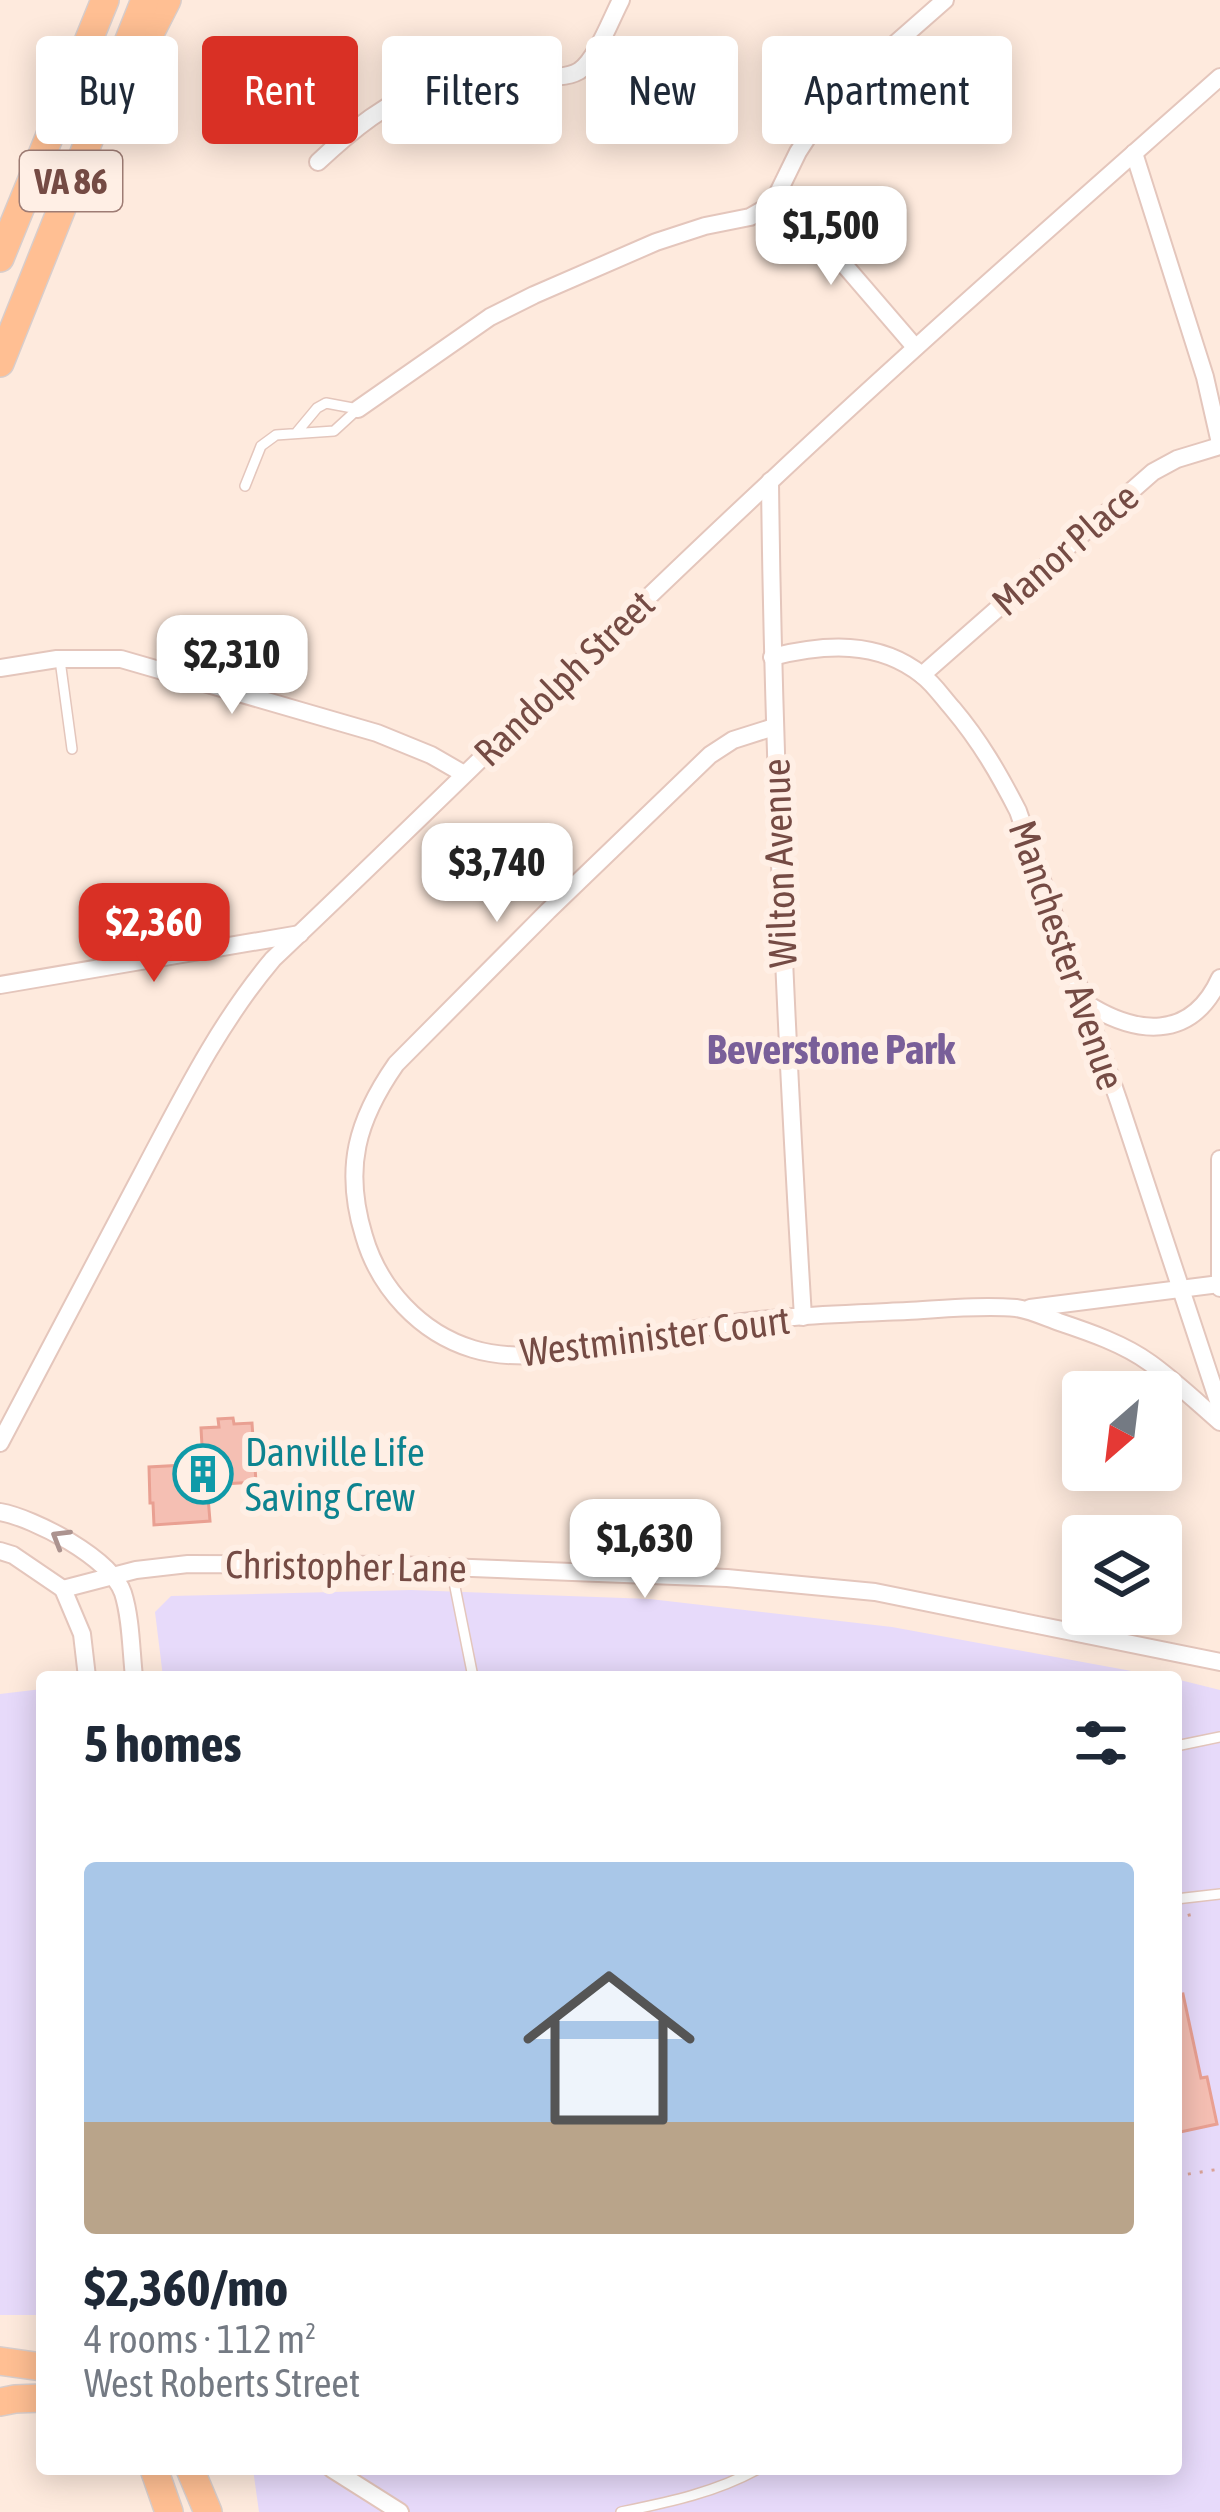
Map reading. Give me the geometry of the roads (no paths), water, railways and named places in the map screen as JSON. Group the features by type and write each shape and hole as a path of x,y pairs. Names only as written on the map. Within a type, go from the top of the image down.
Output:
{"main road":[{"path":"43,149 89,0"},
{"name":"VA 86","path":"0,258 105,0"},
{"name":"VA 86","path":"0,363 145,0"},
{"path":"53,226 72,208 167,0"},
{"path":"0,2361 36,2366"},
{"path":"0,2402 36,2398"},
{"path":"156,2475 170,2512"},
{"path":"193,2475 208,2512"}],"street":[{"path":"318,163 368,120 432,86 566,76 580,70 590,62 621,0"},
{"path":"358,409 490,317 656,242 764,209 833,103 945,0"},
{"name":"Randolph Street","path":"0,1443 180,1103 247,990 770,481 1220,77"},
{"path":"1134,153 1205,377 1220,444"},
{"path":"776,197 804,218 915,347"},
{"name":"Manor Place","path":"922,675 1153,472 1220,444"},
{"name":"Wilton Avenue","path":"770,481 786,1046 803,1316"},
{"name":"Manchester Avenue","path":"772,657 853,646 903,662 922,675 973,732 995,766 1018,811 1220,1406"},
{"path":"0,668 60,659 121,659 400,741 464,775"},
{"name":"Westminister Court","path":"774,728 733,740 710,754 396,1064 360,1131 355,1174 359,1216 369,1254 382,1278 404,1305 445,1338 473,1349 534,1357 712,1326 803,1316 1021,1309 1220,1286"},
{"path":"0,985 300,934"},
{"path":"1084,1001 1128,1024 1161,1026 1196,1012 1220,978"},
{"path":"1220,1160 1220,1286"},
{"name":"Westminister Court","path":"1021,1309 1093,1334 1147,1360 1220,1422"},
{"path":"0,1512 60,1535 114,1576 123,1594 133,1671"},
{"path":"0,1551 63,1589 82,1634 86,1671"},
{"name":"Christopher Lane","path":"63,1589 136,1570 188,1564 451,1567 727,1578 854,1590 1220,1662"},
{"path":"341,2475 400,2512"}],"lane":[{"path":"296,432 326,403 358,409"},
{"path":"245,486 261,446 276,435 334,431 358,409"},
{"path":"60,659 72,749"},
{"path":"451,1567 472,1671"},
{"path":"1182,1745 1220,1737"},
{"path":"1182,1898 1220,1894"},
{"path":"621,2512 700,2495 747,2475"}],"place":[{"name":"Danville Life Saving Crew","path":"203,1474"}],"district":[{"name":"Beverstone Park","path":"831,1049"}]}
